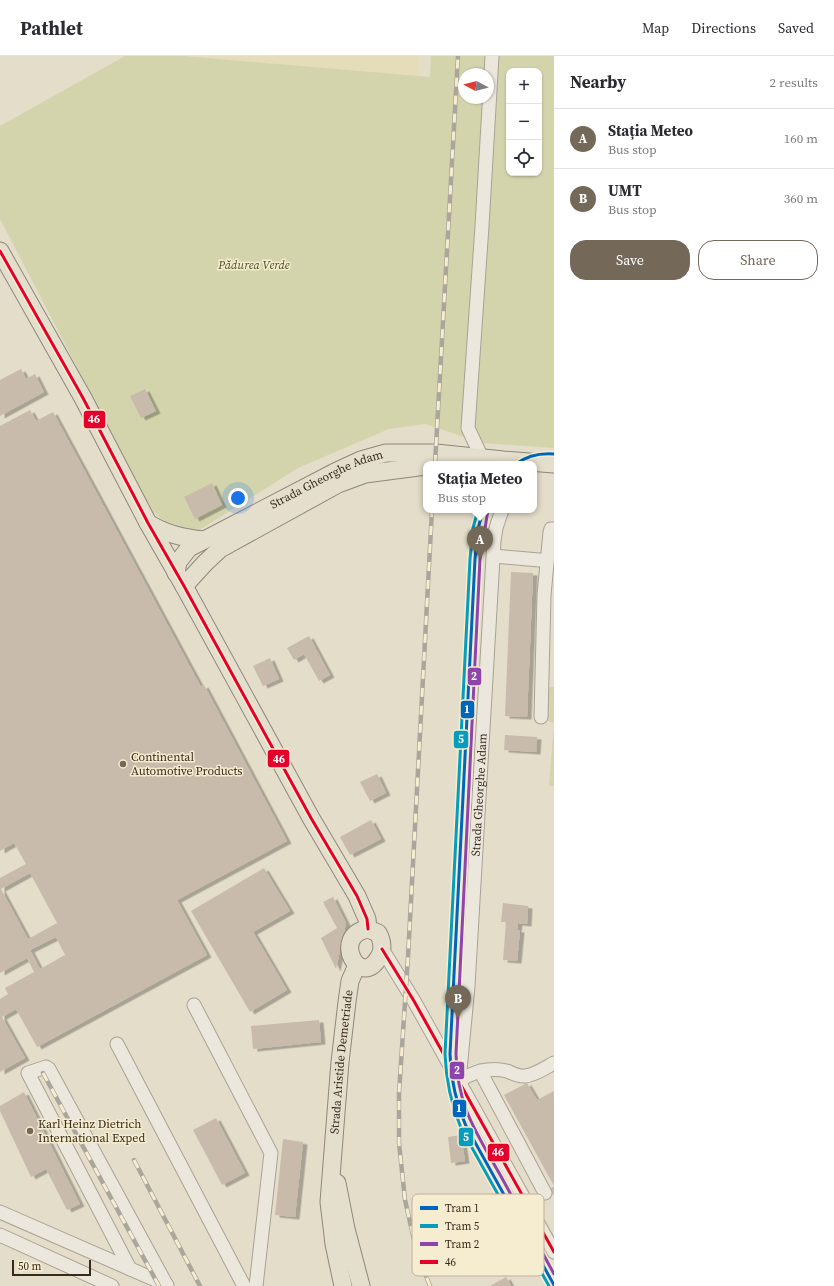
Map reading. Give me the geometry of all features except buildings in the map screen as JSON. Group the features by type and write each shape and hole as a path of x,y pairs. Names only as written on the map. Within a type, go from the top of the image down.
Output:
{"main road":[{"path":"0,251 83,398 148,523 311,818 357,896 366,919 368,929"},
{"name":"Strada Gheorghe Adam","path":"423,466 365,474 338,484 220,549 204,563 180,580 178,562 189,548 361,460 386,453 436,453 512,461"},
{"name":"Strada Gheorghe Adam","path":"492,461 503,460"},
{"name":"Strada Gheorghe Adam","path":"537,463 554,464"},
{"path":"148,523 162,531 186,538 204,540"},
{"path":"368,929 378,933 382,942 382,948 381,955 374,965 366,968 353,961 350,945 357,932 368,929"},
{"name":"Strada Aristide Demetriade","path":"343,1286 334,1244 329,1202 339,1070 347,1002 350,981 357,964"},
{"name":"Strada Aristide Demetriade","path":"333,1161 346,1229 361,1286"}],"street":[{"path":"482,458 468,428 482,234 492,56"},
{"name":"Strada Gheorghe Adam","path":"458,1080 468,986 496,528 501,513"},
{"path":"540,717 544,595 549,562 550,532 554,529"},
{"path":"494,556 544,560 549,562"},
{"path":"382,948 396,974 414,1001 522,1194"},
{"path":"374,965 396,974"},
{"path":"194,1005 271,1153 256,1286"},
{"path":"117,1044 244,1286"},
{"path":"458,1080 471,1073 496,1070 525,1076 539,1072 554,1063"},
{"path":"130,1269 28,1074 42,1067 46,1066 49,1069 167,1285"},
{"path":"480,1071 545,1193"},
{"path":"0,1212 167,1285"},
{"path":"544,1234 554,1252"},
{"path":"0,1235 112,1286"}],"shaded area":[{"path":"145,56 419,56 419,93"}],"green space":[{"name":"Pădurea Verde","path":"125,56 184,56 430,77 431,56 554,56 554,448 482,443 425,424 389,429 298,468 193,534 176,531 152,511 0,219 0,126"},
{"path":"548,687 554,687 554,723 545,720"},
{"path":"554,723 554,786 549,786"}],"railway":[{"path":"435,461 458,56"},
{"path":"412,1231 405,1200 399,1143 399,1093 408,957 432,513"},
{"path":"43,1073 159,1286"},
{"path":"134,1160 200,1286"},
{"path":"426,1276 430,1286"}],"tram line":[{"name":"1","path":"520,461 534,455 554,454"},
{"name":"5","path":"477,513 473,528 470,559 445,1054 448,1083 457,1119 498,1194"},
{"name":"1","path":"482,513 478,529 475,559 450,1054 453,1082 462,1117 504,1194"},
{"name":"2","path":"488,513 480,559 456,1054 460,1090 470,1120 511,1194"},
{"name":"2","path":"544,1256 554,1274"},
{"name":"1","path":"544,1267 554,1285"},
{"name":"5","path":"543,1276 549,1286"}],"transit line":[{"name":"46","path":"0,251 83,398 148,523 311,818 357,896 367,919 368,929"},
{"name":"46","path":"382,949 414,1001 522,1194"},
{"name":"46","path":"544,1234 554,1252"}],"place":[{"name":"Stația Meteo","path":"480,559"},
{"name":"Continental Automotive Products","path":"123,764"},
{"name":"UMT","path":"458,1018"},
{"name":"Karl Heinz Dietrich International Exped","path":"30,1131"}]}
